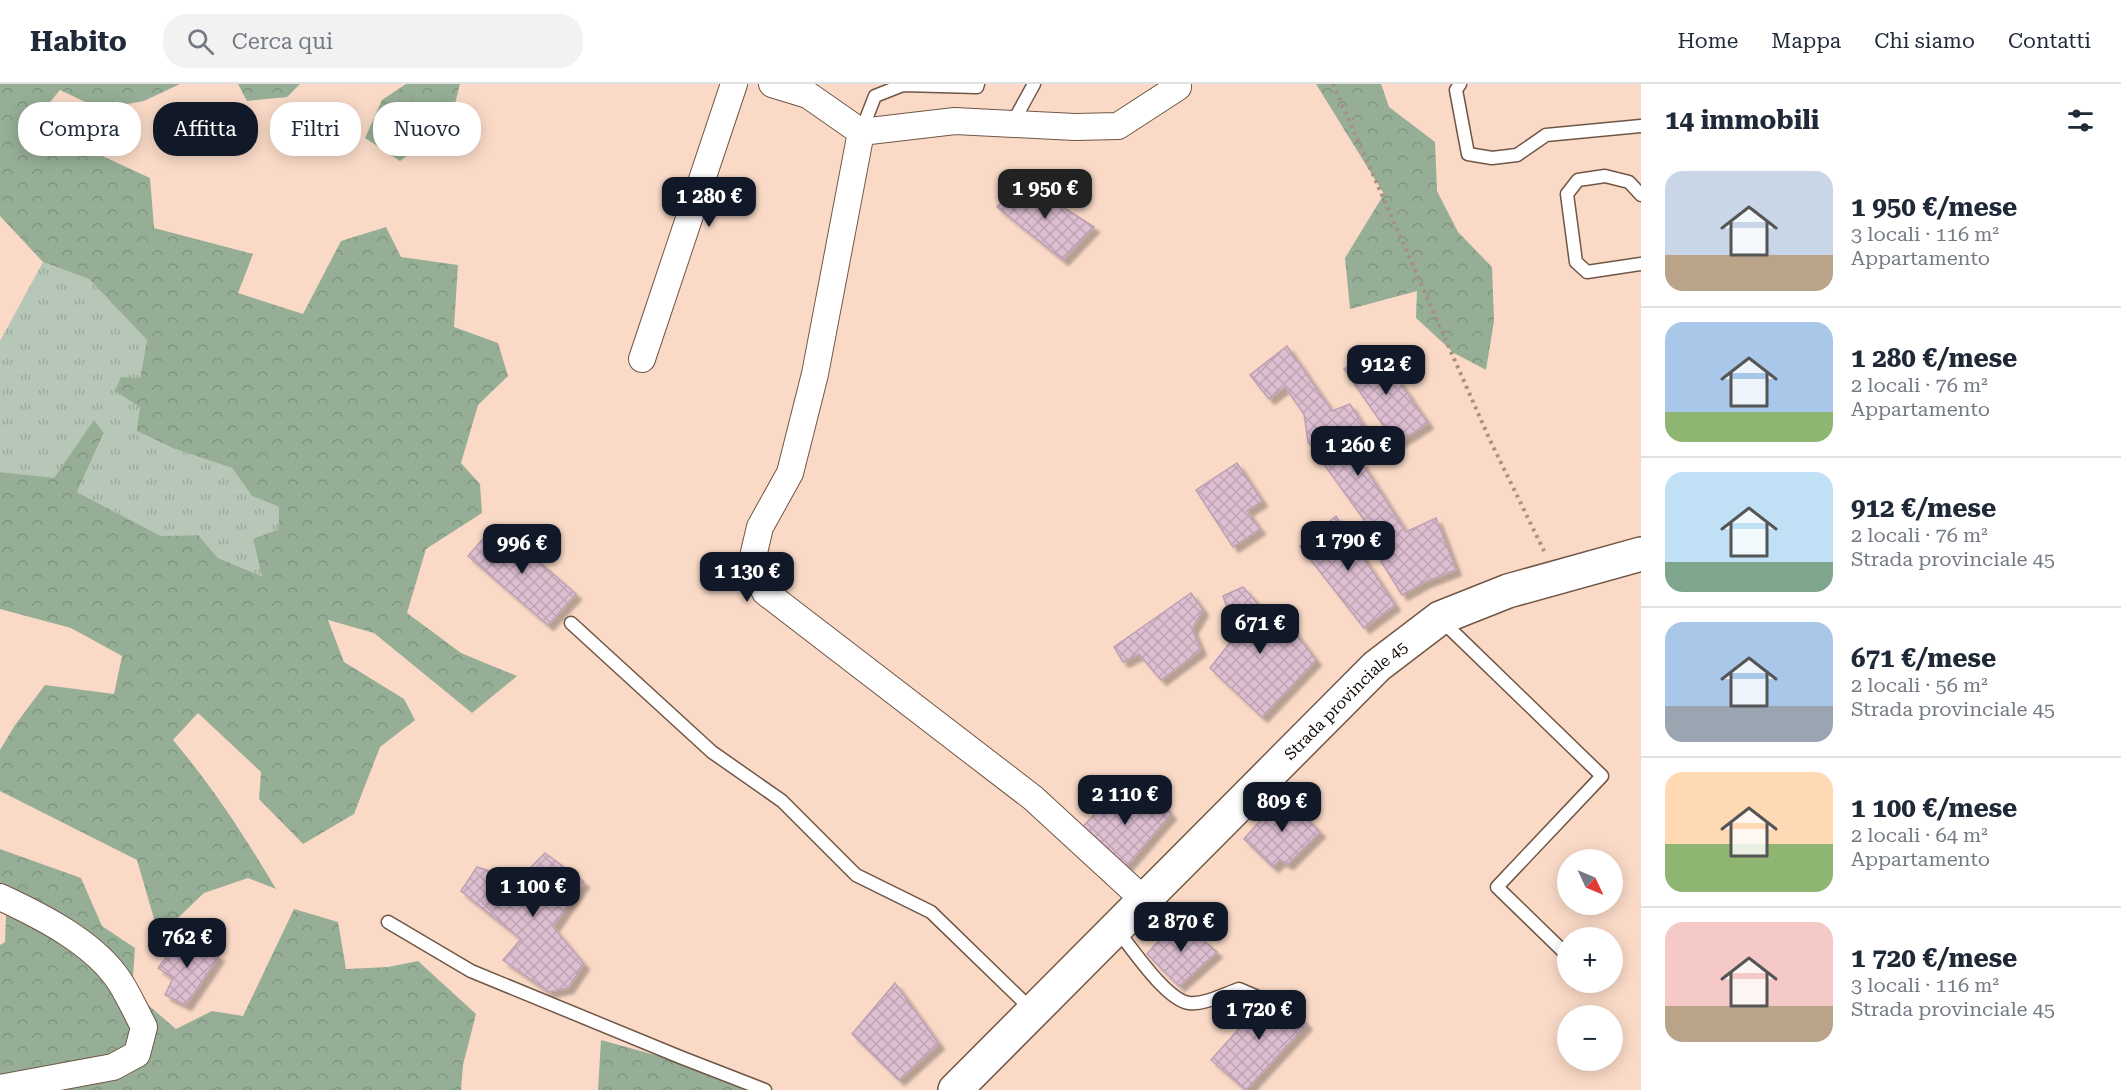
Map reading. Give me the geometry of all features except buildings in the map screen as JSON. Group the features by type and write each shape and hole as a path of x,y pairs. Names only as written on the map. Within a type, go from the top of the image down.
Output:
{"main road":[{"name":"Strada provinciale 45","path":"955,1090 1377,666 1440,618 1508,591 1641,554"}],"street":[{"path":"642,359 734,84"},
{"path":"772,84 808,94 861,132 955,121 1075,127 1118,126 1178,87"},
{"path":"861,132 809,396 790,473 760,527 752,561 765,592 1034,798 1144,900"},
{"path":"0,897 29,910 94,952 119,981 144,1027 137,1054 113,1067 0,1088"}],"lane":[{"path":"861,132 875,96 904,84 977,87 978,84"},
{"path":"1012,124 1034,84"},
{"path":"1460,84 1456,90 1468,154 1492,158 1517,155 1546,135 1641,126"},
{"path":"1641,195 1629,182 1605,176 1578,180 1567,194 1575,262 1587,272 1641,264"},
{"path":"1440,618 1602,776 1497,887 1557,945"},
{"path":"571,623 712,752 782,801 856,875 931,912 1034,1011"},
{"path":"388,922 471,971 765,1090"},
{"path":"1116,929 1153,976 1172,994 1188,1003 1206,1000 1239,989 1260,998"}],"path":[{"path":"1333,84 1489,438 1556,577"}],"green space":[{"path":"0,84 180,84 138,102 85,102 60,90 50,102 18,102 18,156 102,156 150,178 154,228 253,254 238,293 303,314 341,241 386,227 401,257 458,265 454,327 498,343 508,376 478,405 461,463 480,484 482,513 426,549 407,613 461,653 517,676 472,713 374,633 328,620 344,662 404,699 415,720 380,747 354,814 303,844 259,799 261,772 198,713 173,740 228,813 276,889 248,878 204,893 159,936 137,860 0,791 0,750 15,725 45,685 114,694 122,656 71,628 0,609 0,472 54,478 94,420 104,433 77,492 161,536 198,535 218,558 262,576 253,539 279,529 279,507 252,496 232,468 175,449 137,431 140,407 115,391 121,377 140,378 147,340 89,279 43,262 0,216"},
{"path":"238,84 300,84 287,97 247,101"},
{"path":"406,84 460,84 455,102 381,102"},
{"path":"1316,84 1381,84 1389,107 1435,142 1437,191 1458,232 1492,267 1494,321 1486,370 1454,353 1416,318 1417,291 1350,309 1345,258 1384,194"},
{"path":"373,120 373,143 365,138"},
{"path":"392,156 407,156 400,161"},
{"path":"43,262 89,279 147,340 140,379 140,407 175,449 232,468 252,496 279,507 279,529 253,539 263,576 218,558 198,535 161,536 77,492 104,434 54,479 0,472 0,341"},
{"path":"0,849 81,878 102,926 135,948 132,991 176,1029 212,1011 243,1016 294,909 338,922 346,969 388,967 418,961 476,1014 463,1065 461,1090 0,1090 0,945 5,942 7,887 0,884"},
{"path":"601,1040 756,1083 769,1090 598,1090"}]}
